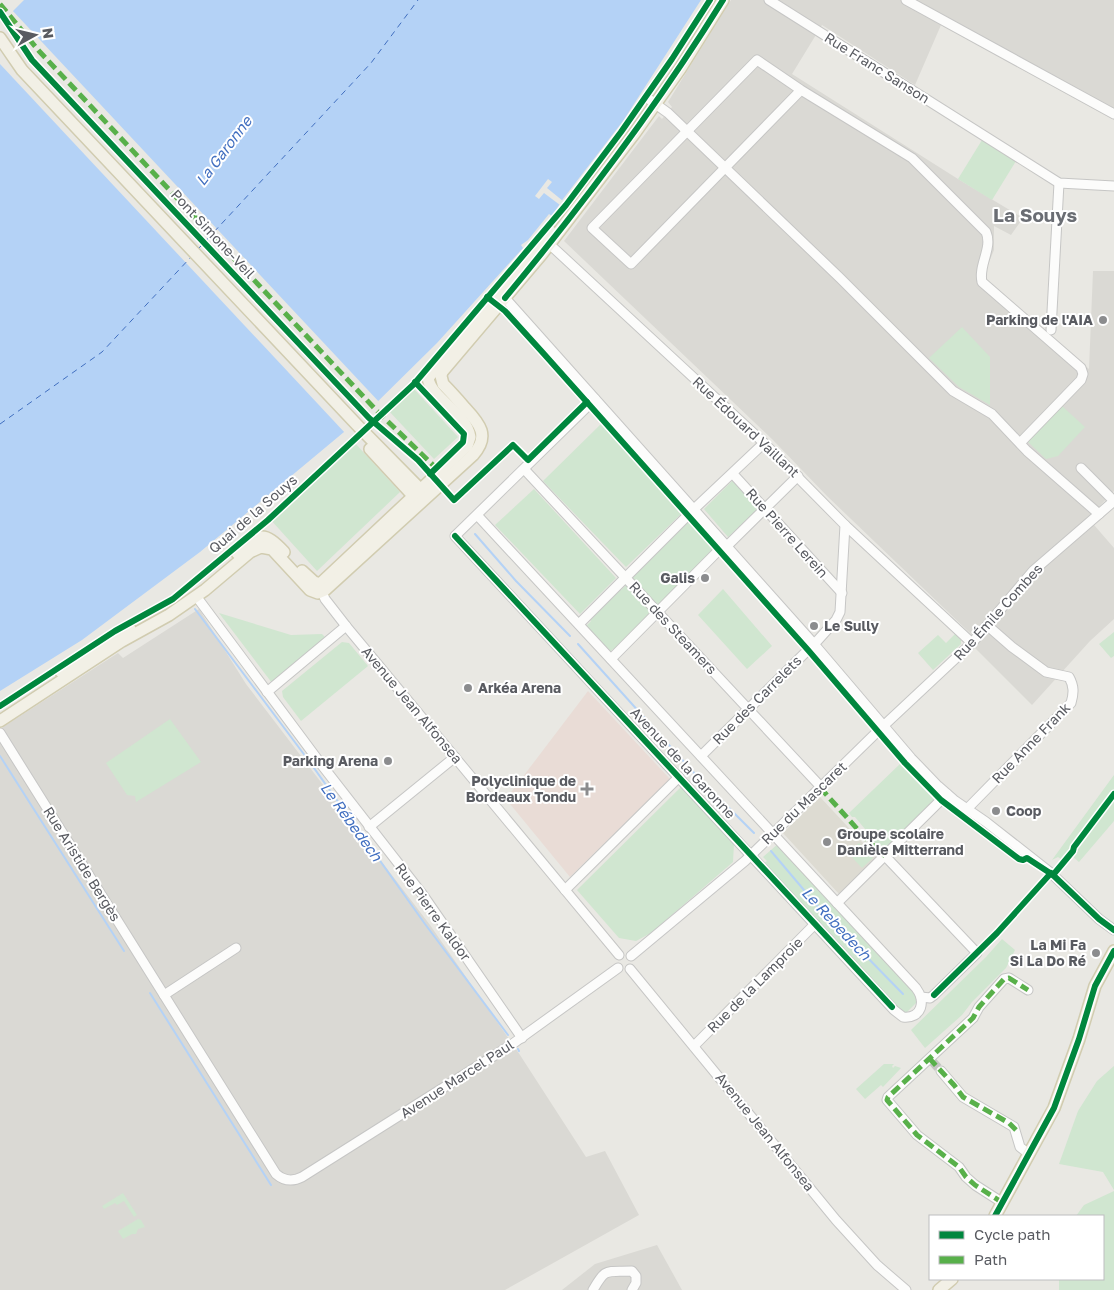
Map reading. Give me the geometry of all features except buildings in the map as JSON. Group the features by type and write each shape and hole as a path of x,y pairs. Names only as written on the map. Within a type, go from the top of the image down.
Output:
{"main road":[{"path":"653,102 715,0"},
{"path":"321,588 420,496 478,449 482,438 479,423 443,384 442,372 547,241 628,132 653,102 723,0"},
{"name":"Pont Simone-Veil","path":"0,38 28,77 359,427 401,476"},
{"name":"Pont Simone-Veil","path":"0,53 420,496"},
{"path":"500,299 528,258 547,241"},
{"name":"Quai de la Souys","path":"0,712 109,640 155,616 176,602 256,538 267,537 272,540 321,588 314,592 310,590 272,549 261,546 250,552 196,596 159,622 114,646 0,721"},
{"path":"996,1215 1059,1095 1095,986 1114,951"},
{"path":"939,1290 951,1280"},
{"path":"948,1290 957,1280"}],"street":[{"name":"Rue Franc Sanson","path":"769,0 1059,183"},
{"path":"906,0 1114,114"},
{"path":"801,90 631,264 592,228 757,60 801,90 912,158 986,232 989,239 980,275 982,282 1081,368 1083,374 1081,380 1020,443"},
{"path":"653,102 668,112 840,278 953,391 992,414 1020,443 1098,514"},
{"path":"1051,330 1059,183 1114,186"},
{"name":"Rue Édouard Vaillant","path":"547,241 764,443 846,525 972,644"},
{"path":"500,299 596,400 814,644 911,758 947,794 1051,873 1099,919 1114,930"},
{"path":"478,515 596,400"},
{"path":"579,624 693,510 764,443"},
{"path":"1081,468 1114,501"},
{"name":"Rue des Steamers","path":"524,469 821,787"},
{"name":"Rue Pierre Lerein","path":"733,474 842,593"},
{"path":"611,659 798,476"},
{"name":"Rue Émile Combes","path":"884,726 972,644 1033,571 1114,501"},
{"name":"Avenue de la Garonne","path":"478,515 916,988 921,997 921,1008 916,1015 907,1018 899,1014 455,536 478,515"},
{"path":"814,644 836,620 840,612 846,525"},
{"name":"Avenue Jean Alfonsea","path":"321,588 325,599 346,626 619,955"},
{"name":"Rue Pierre Kaldor","path":"196,596 369,827 423,895 522,1038"},
{"path":"267,692 346,626"},
{"name":"Rue Anne Frank","path":"967,809 1071,703 1074,695 1073,684 1069,677 1046,672 1012,647 988,626"},
{"name":"Rue des Carrelets","path":"701,756 814,644"},
{"name":"Rue du Mascaret","path":"631,956 690,909 751,855 884,726"},
{"name":"Rue Aristide Bergès","path":"0,733 276,1174 280,1178 291,1181"},
{"path":"369,827 455,757"},
{"path":"565,890 679,777"},
{"path":"837,903 947,794"},
{"path":"885,856 977,953 934,995 930,998 921,997"},
{"name":"Rue de la Lamproie","path":"694,1046 816,924"},
{"path":"164,995 236,948"},
{"path":"626,953 631,956 633,963 630,969 625,971 618,968 616,960 619,955 626,953"},
{"name":"Avenue Marcel Paul","path":"291,1181 302,1177 522,1038 618,968"},
{"name":"Avenue Jean Alfonsea","path":"630,969 836,1220 877,1265 906,1290"},
{"path":"1003,1203 966,1178 959,1167 917,1135 888,1103 888,1097 931,1060 973,1018 979,1007 1004,979 1008,978 1028,990"},
{"path":"941,1071 963,1097 1009,1123 1016,1130 1020,1147 1029,1154"},
{"path":"593,1290 606,1272 632,1272 636,1276 636,1283 632,1290"}],"shaded area":[{"path":"731,0 1114,0 1114,120 941,25 915,85 822,25 792,74 1023,218 1011,235 994,226 994,250 983,277 1089,369 1093,271 1114,271 1114,491 1088,518 1114,548 1114,619 1090,641 1032,705 975,648 971,634 827,496 773,440 564,241 659,116 662,119 672,107 668,102"},
{"path":"199,609 246,684 430,925 520,1055 586,1157 605,1151 639,1215 505,1290 0,1290 0,729 118,653 123,658"},
{"name":"Polyclinique de Bordeaux Tondu","path":"588,691 670,779 570,877 506,799"},
{"name":"Groupe scolaire Danièle Mitterrand","path":"820,797 876,857 839,894 783,833"},
{"path":"657,1245 682,1290 562,1290 595,1264"}],"green space":[{"path":"982,140 1016,161 992,200 958,179"},
{"path":"962,327 990,357 990,405 959,387 929,358"},
{"path":"413,388 458,437 434,459 388,410"},
{"path":"1062,406 1085,427 1058,456 1046,459 1027,441"},
{"path":"602,423 681,514 626,567 543,481"},
{"path":"354,442 400,492 317,571 270,519"},
{"path":"734,479 759,508 728,537 704,509"},
{"path":"534,489 616,578 580,614 495,525"},
{"path":"693,516 720,546 658,607 632,580 631,576"},
{"path":"627,584 652,611 648,614 650,617 616,651 613,649 609,653 585,627 591,621 588,618 619,587 621,590"},
{"path":"723,589 772,646 747,669 698,615"},
{"path":"219,613 291,635 322,634 326,638 272,683"},
{"path":"1114,632 1114,656 1111,658 1099,644"},
{"path":"955,634 961,640 961,644 933,670 918,653 938,635 946,643"},
{"path":"342,642 349,643 368,666 301,721 283,697 282,691"},
{"path":"170,719 201,762 136,802 135,796 127,795 106,763"},
{"path":"900,764 935,799 884,850 872,840 855,817 852,817 849,813"},
{"path":"1114,775 1114,821 1079,862 1072,856 1057,871 1064,861 1058,857 1052,860"},
{"path":"681,787 734,844 733,862 651,933 636,941 619,938 577,890"},
{"path":"779,843 908,982 919,1000 905,1014 900,1012 763,864 767,861 763,857"},
{"path":"859,843 873,858 862,868 848,853"},
{"path":"1002,939 1015,950 1006,968 972,1002 962,1015 925,1048 911,1030"},
{"path":"884,1064 894,1064 893,1068 895,1066 901,1068 883,1087 881,1085 865,1099 856,1089"},
{"path":"1114,1066 1114,1190 1103,1172 1059,1164 1078,1111 1097,1081"},
{"path":"1114,1191 1114,1290 1059,1290 1059,1280 1104,1280 1104,1215 1077,1215 1084,1205"},
{"path":"123,1193 137,1215 134,1217 124,1201 104,1209 102,1206"},
{"path":"138,1219 141,1220 145,1227 138,1229 136,1234 123,1239 118,1231"}],"water":[{"name":"La Garonne","path":"24,0 701,0 623,121 552,216 549,214 528,240 521,245 523,248 437,343 362,417 200,552 82,640 0,691 0,24"}],"pier":[{"path":"11,9 381,404 346,434 0,64 0,21"},
{"path":"548,179 552,182 547,188 563,201 560,205 544,193 539,199 535,196"}],"waterway":[{"path":"475,534 516,581 570,636"},
{"name":"Le Rébedech","path":"195,609 309,761 425,924 508,1035"},
{"path":"578,644 695,774 754,833"},
{"path":"0,756 124,951"},
{"name":"Le Rebedech","path":"771,851 820,909 903,994"},
{"path":"150,993 271,1185"}],"ferry route":[{"path":"199,248 371,63 418,0"},
{"path":"0,424 102,352 191,257"}],"tunnel":[{"path":"932,1061 941,1071"}],"marked path":[{"path":"0,4 39,51 377,411 434,466"},
{"path":"821,787 868,841 885,856"},
{"path":"1003,1203 975,1185 959,1167 917,1135 887,1100 973,1018 979,1007 1004,979 1009,978 1028,990"},
{"path":"929,1058 963,1097 1009,1123 1016,1130"}],"cycle path":[{"path":"0,706 115,631 173,599 268,520 414,384 566,205 621,132 710,0"},
{"path":"505,298 619,153 673,78 723,0"},
{"path":"0,12 32,60 369,418 418,460 454,500 513,445 528,460 587,402"},
{"path":"487,297 505,311 544,354 808,650 905,763 941,800 1019,859 1027,858 1053,875 1099,919 1114,930"},
{"path":"415,382 464,434 463,442 430,474"},
{"path":"455,536 892,1007"},
{"path":"1053,875 1073,851 1074,847 1114,794"},
{"path":"934,995 997,933 1051,873"},
{"path":"996,1215 1054,1108 1079,1039 1095,986 1114,951"}],"place":[{"name":"Parking de l'AIA","path":"1103,320"},
{"name":"Galis","path":"705,578"},
{"name":"Le Sully","path":"814,626"},
{"name":"Arkéa Arena","path":"468,688"},
{"name":"Parking Arena","path":"388,761"},
{"name":"Polyclinique de Bordeaux Tondu","path":"587,789"},
{"name":"Coop","path":"996,811"},
{"name":"Groupe scolaire Danièle Mitterrand","path":"827,842"},
{"name":"La Mi Fa Si La Do Ré","path":"1096,953"}],"district":[{"name":"La Souys","path":"1035,215"}]}
